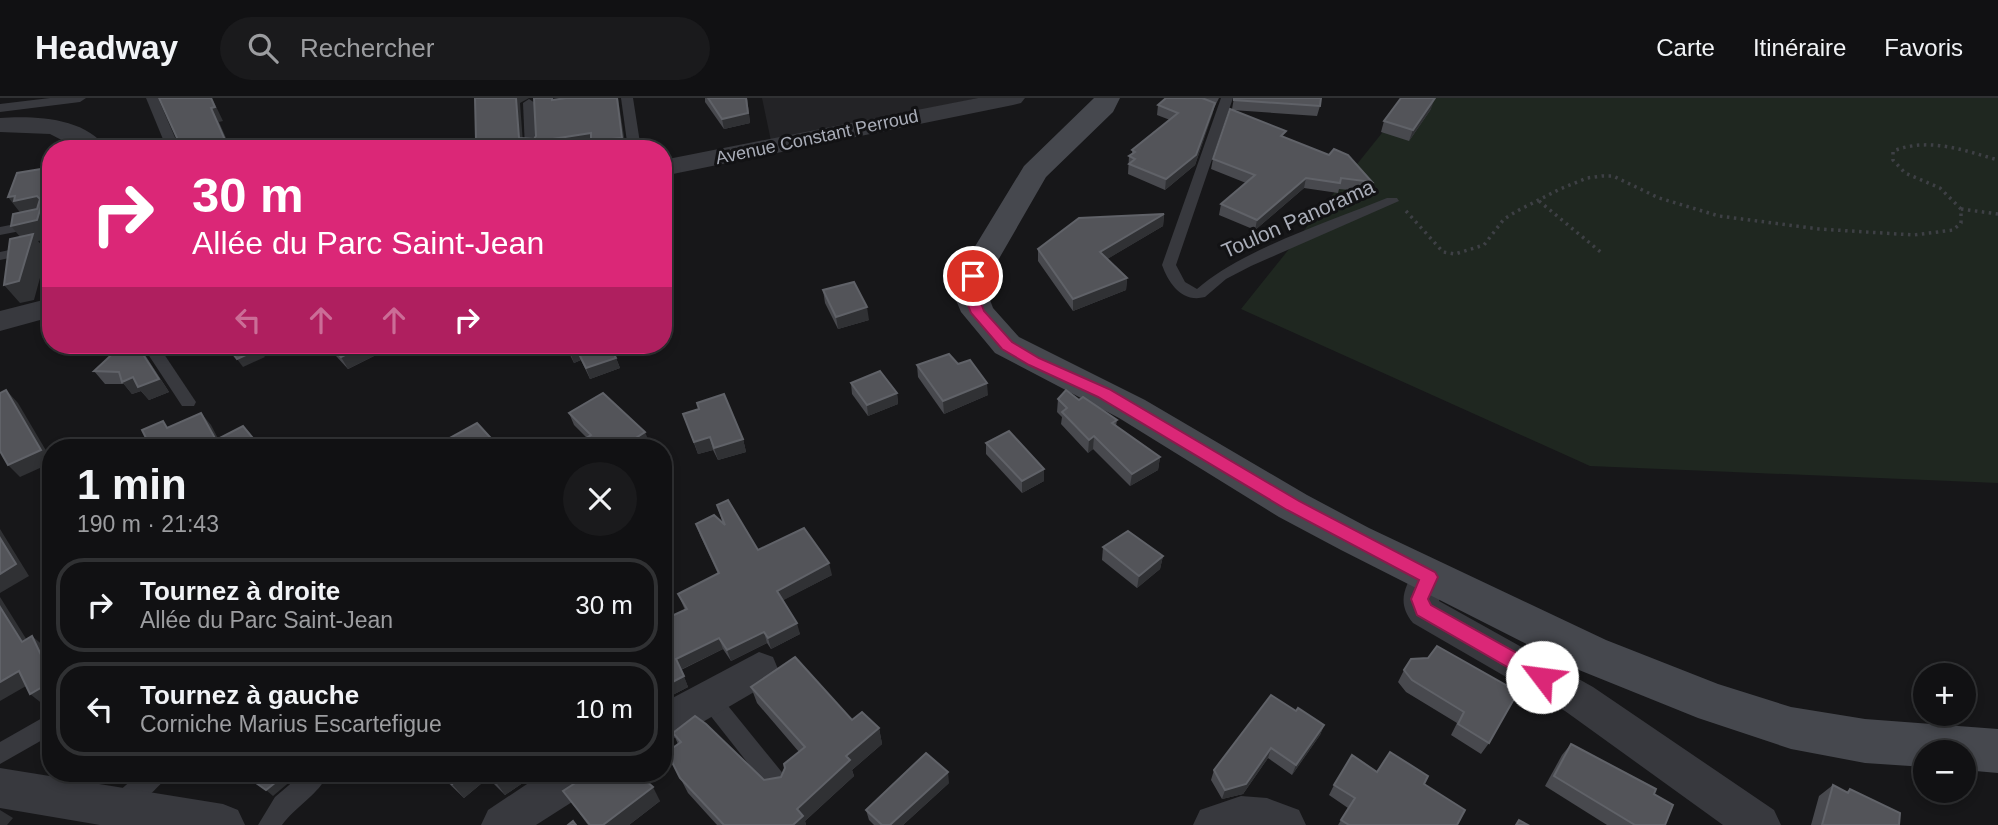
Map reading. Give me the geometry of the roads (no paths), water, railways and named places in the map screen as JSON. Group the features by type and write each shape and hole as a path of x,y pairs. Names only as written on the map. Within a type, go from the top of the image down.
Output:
{"main road":[{"path":"1107,98 1103,107 1047,159 1023,188 973,276 973,300 978,313 995,334 1021,355 1103,393 1293,506 1429,577 1590,654 1714,703 1791,728 1865,741 1998,751"}],"street":[{"name":"Avenue Constant Perroud","path":"672,166 1013,98"},
{"path":"0,125 35,124 58,128 84,140"},
{"path":"0,321 42,309"},
{"path":"1429,577 1420,599 1421,607 1426,612 1579,699 1759,825"},
{"path":"672,719 759,669"},
{"path":"503,825 527,806 566,782"},
{"path":"0,788 223,825"},
{"path":"1215,825 1245,816 1267,818 1284,825"}],"lane":[{"path":"0,108 80,98"},
{"path":"152,98 170,140"},
{"path":"626,98 633,140"},
{"name":"Toulon Panorama","path":"1227,98 1169,265 1178,286 1185,292 1200,294 1221,276 1246,263 1392,201"},
{"path":"529,103 531,140"},
{"path":"0,231 42,223"},
{"path":"0,256 42,247"},
{"path":"156,354 188,402"},
{"path":"709,698 777,783"},
{"path":"0,754 42,728"},
{"path":"118,808 128,796 146,782"},
{"path":"269,825 283,805 308,782"}]}
